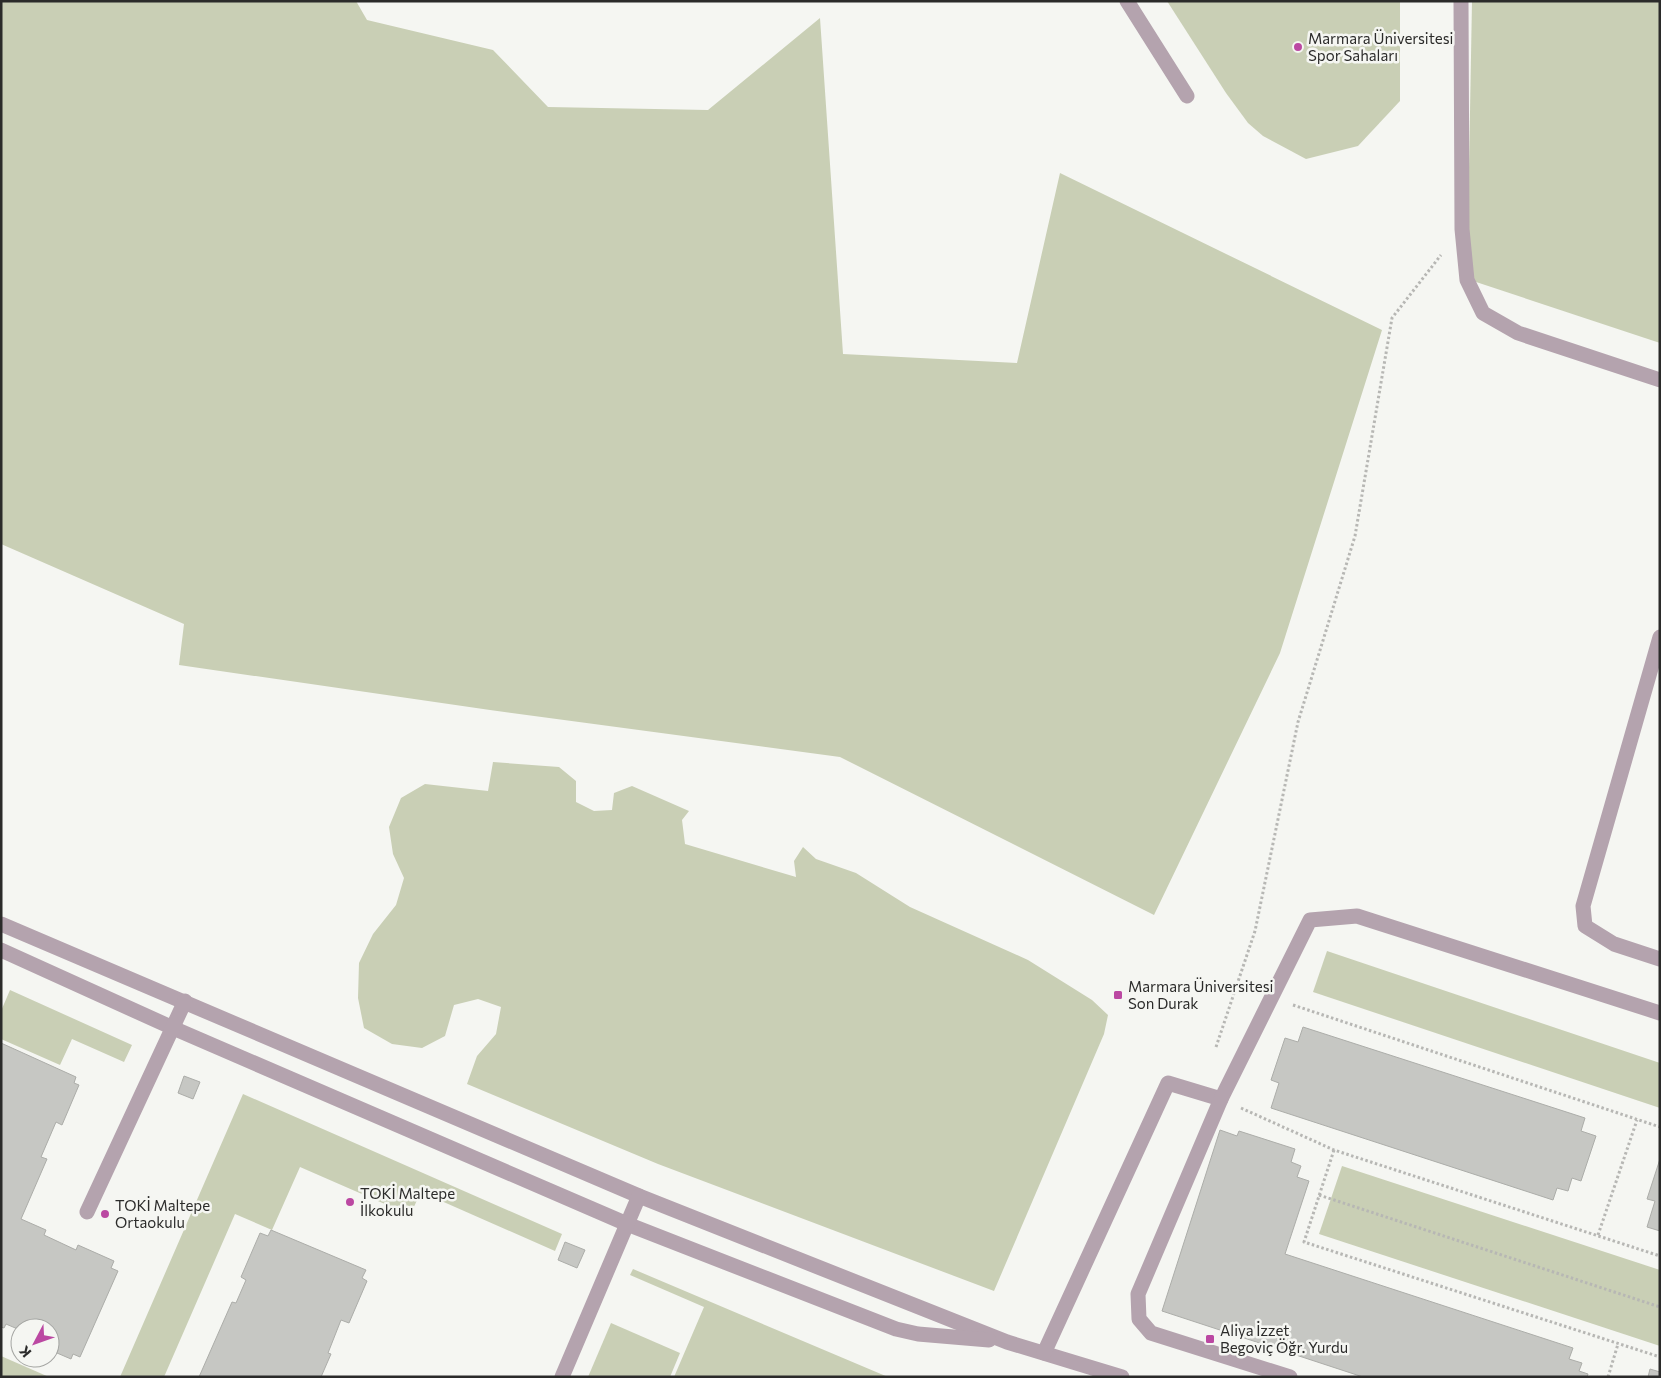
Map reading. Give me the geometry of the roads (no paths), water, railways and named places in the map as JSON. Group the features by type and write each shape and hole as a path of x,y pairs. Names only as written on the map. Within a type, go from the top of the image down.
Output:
{"street":[{"path":"1127,1 1187,96"},
{"path":"1461,1 1462,229 1467,280 1483,313 1518,333 1660,380"},
{"path":"1660,637 1583,906 1585,926 1614,944 1660,959"},
{"path":"1290,1377 1151,1333 1140,1319 1138,1294 1221,1099 1310,920 1357,916 1660,1013"},
{"path":"1,924 639,1196 1007,1342 1122,1377"},
{"path":"1,950 173,1028 627,1224 896,1329 918,1334 1007,1342"},
{"path":"86,1212 185,1001"},
{"path":"1044,1353 1168,1083 1221,1099"},
{"path":"562,1377 639,1196"}],"place":[{"name":"Marmara Üniversitesi Spor Sahaları","path":"1298,47"},
{"name":"Marmara Üniversitesi Son Durak","path":"1118,995"},
{"name":"TOKİ Maltepe İlkokulu","path":"350,1202"},
{"name":"TOKİ Maltepe Ortaokulu","path":"105,1214"},
{"name":"Aliya İzzet Begoviç Öğr. Yurdu","path":"1210,1339"}]}
